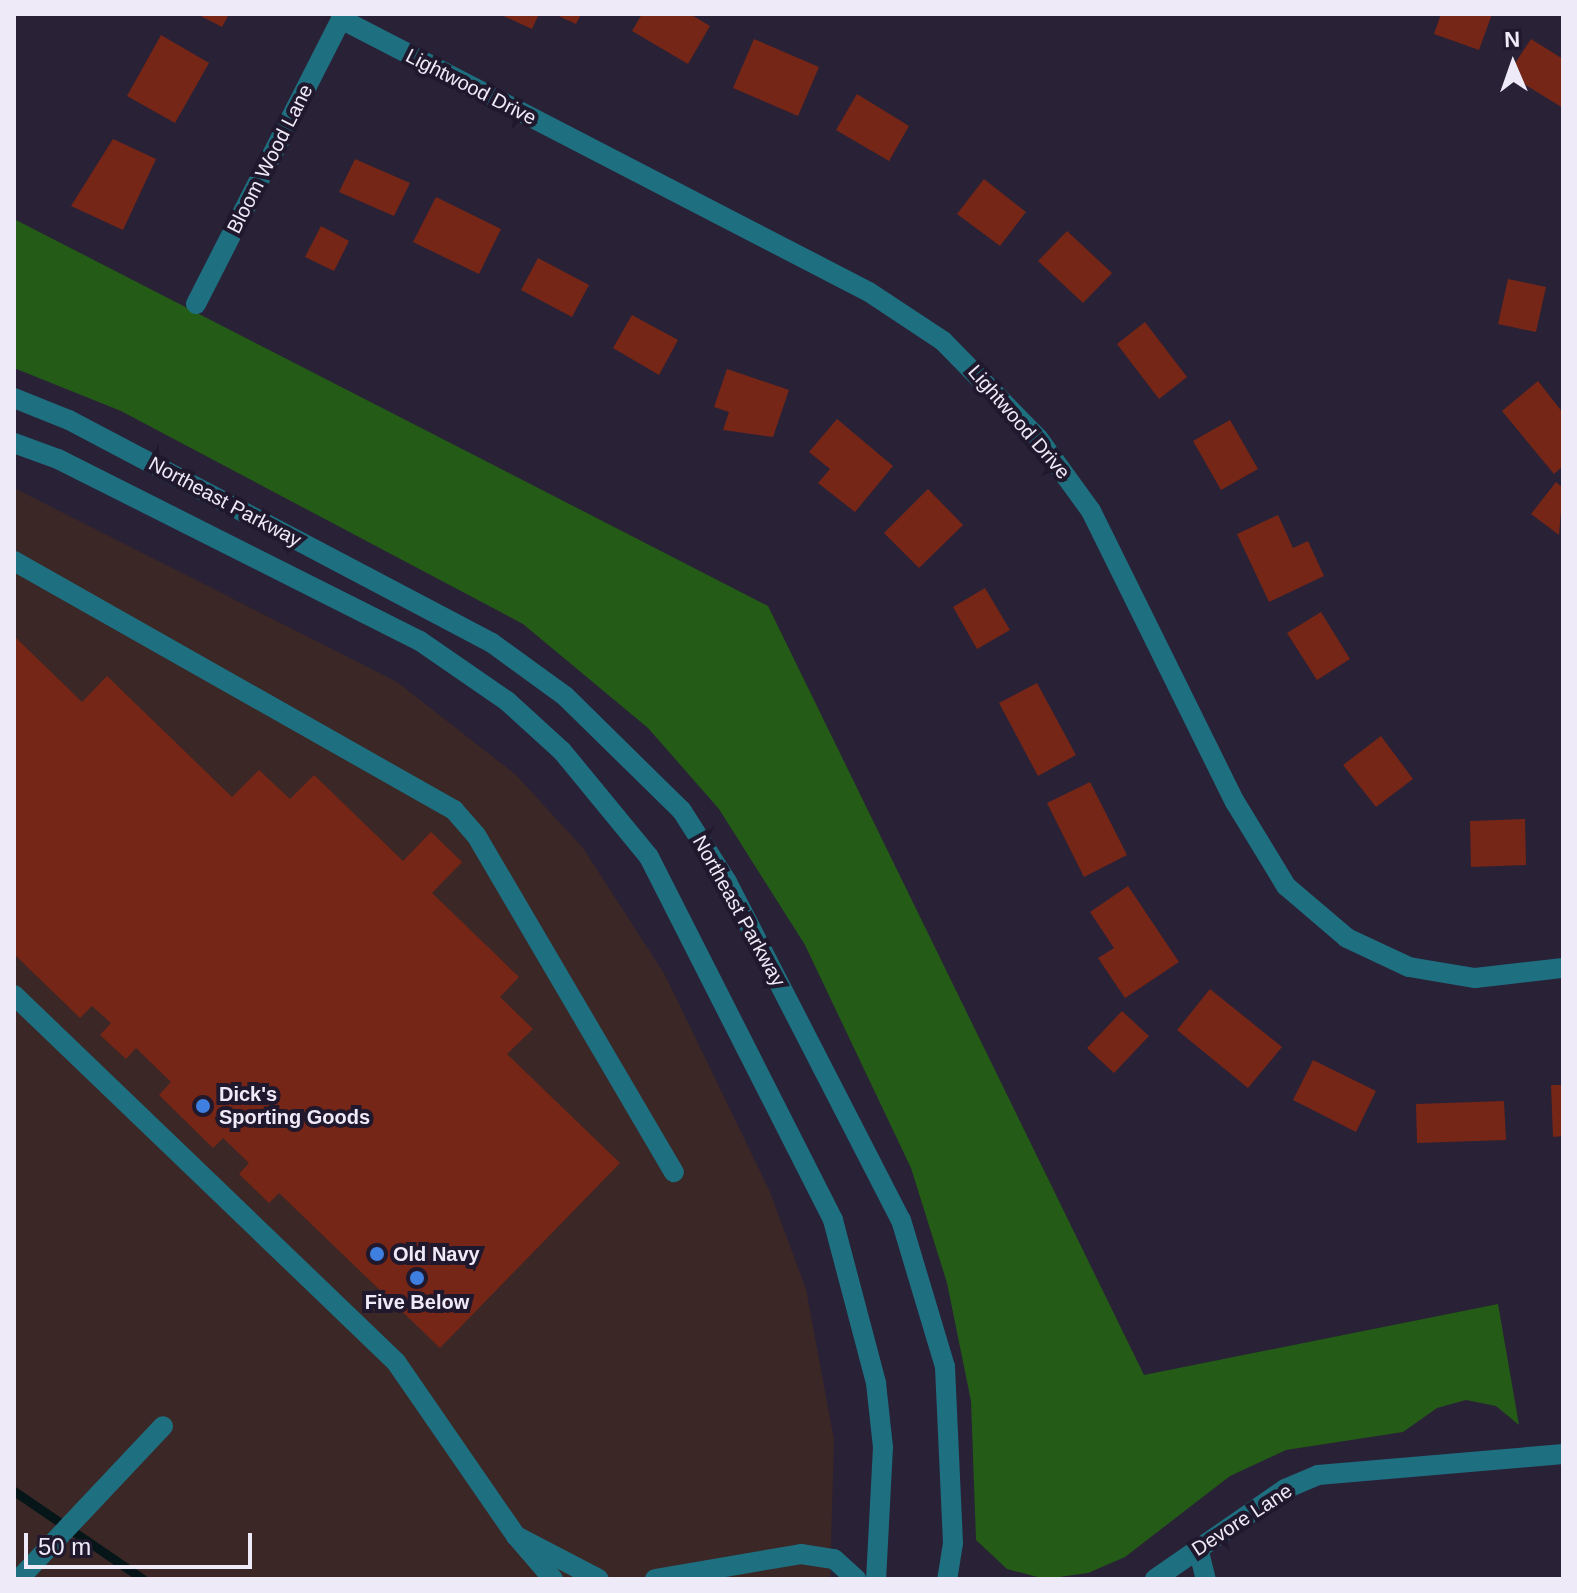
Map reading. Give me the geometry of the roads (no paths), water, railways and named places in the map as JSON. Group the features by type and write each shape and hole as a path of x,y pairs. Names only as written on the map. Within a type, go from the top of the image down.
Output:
{"street":[{"name":"Bloom Wood Lane","path":"196,304 342,16"},
{"name":"Lightwood Drive","path":"342,16 869,292 943,341 1038,438 1091,511 1262,853 1297,896 1347,938 1409,967 1475,978 1563,968"},
{"name":"Northeast Parkway","path":"14,398 69,420 492,643 565,696 682,811 727,882 901,1220 945,1367 953,1543 947,1579"},
{"name":"Northeast Parkway","path":"14,443 58,459 420,641 507,701 562,751 649,857 833,1220 876,1383 883,1447 876,1579"},
{"path":"14,561 454,810 476,835 674,1172"},
{"path":"14,995 396,1362 516,1536 553,1579"},
{"path":"19,1579 163,1426"},
{"name":"Devore Lane","path":"1155,1579 1198,1548 1318,1475 1563,1454"},
{"path":"516,1536 599,1579"},
{"path":"1198,1548 1206,1579"},
{"path":"655,1579 801,1554 834,1559 856,1579"}],"waterway":[{"path":"14,1491 143,1579"}],"place":[{"name":"Dick's Sporting Goods","path":"203,1106"},
{"name":"Old Navy","path":"377,1254"},
{"name":"Five Below","path":"417,1278"}]}
